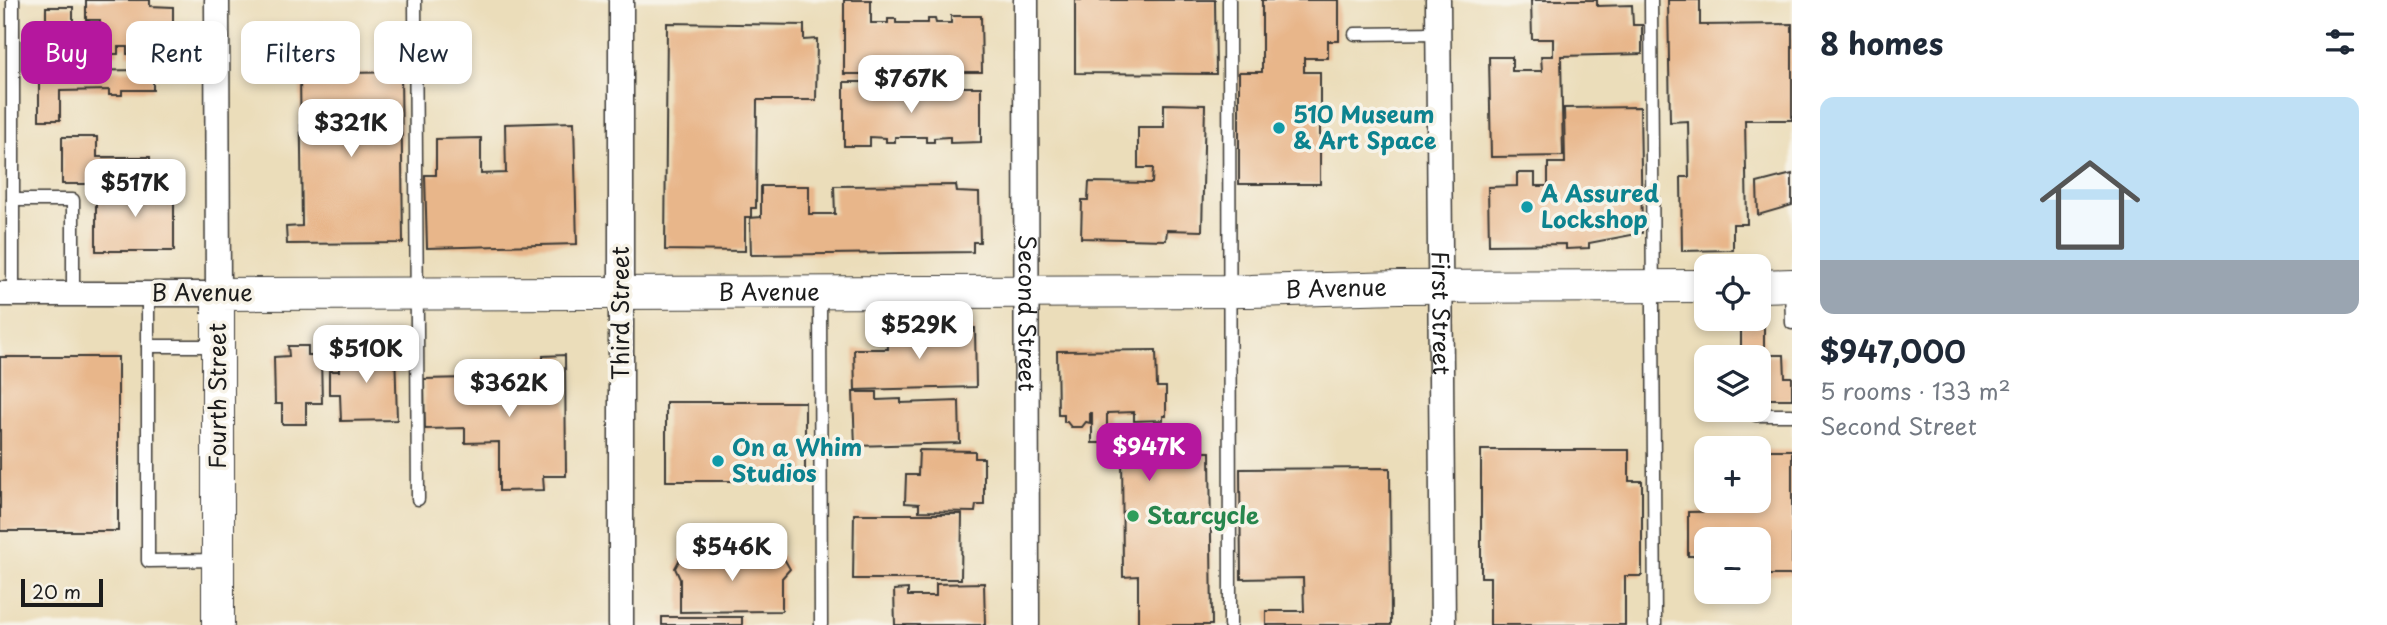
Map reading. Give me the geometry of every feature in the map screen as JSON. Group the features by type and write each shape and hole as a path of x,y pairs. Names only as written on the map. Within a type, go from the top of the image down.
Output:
{"street":[{"name":"Fourth Street","path":"217,0 218,625"},
{"name":"Third Street","path":"621,0 621,625"},
{"name":"Second Street","path":"1026,0 1027,625"},
{"name":"First Street","path":"1438,0 1443,625"},
{"path":"1771,286 1792,285"},
{"name":"B Avenue","path":"7,294 1230,291 1694,286"}],"lane":[{"path":"7,294 13,200 13,0"},
{"path":"415,0 418,499"},
{"path":"1229,0 1230,625"},
{"path":"1651,0 1655,625"},
{"path":"1355,34 1439,33"},
{"path":"13,200 73,200 73,294"},
{"path":"1792,285 1792,323"},
{"path":"820,291 821,625"},
{"path":"148,293 148,561 218,560"},
{"path":"148,346 218,346"},
{"path":"1771,415 1792,415"}],"building":[{"path":"86,0 150,0 150,6 173,7 173,21 126,21 126,47 118,47 118,54 112,54 112,21 86,20"},
{"path":"844,0 871,0 871,23 888,23 888,19 896,19 896,23 928,23 928,19 935,19 936,23 951,23 951,16 981,16 982,72 951,72 951,66 886,69 882,66 871,67 871,74 844,74"},
{"path":"1075,0 1215,0 1216,74 1075,73"},
{"name":"510 Museum & Art Space","path":"1262,0 1339,0 1339,41 1328,41 1328,58 1304,58 1304,72 1320,72 1320,184 1239,184 1239,72 1262,72"},
{"path":"1531,0 1597,0 1597,6 1632,5 1633,25 1642,25 1642,54 1561,56 1563,156 1491,157 1489,57 1512,57 1512,71 1542,71 1541,56 1553,56 1553,39 1532,39"},
{"path":"1668,0 1700,0 1700,25 1792,24 1792,120 1745,120 1747,224 1733,224 1733,250 1682,251 1681,177 1689,177 1688,121 1670,122"},
{"path":"46,7 73,7 73,21 46,21"},
{"path":"667,23 804,25 804,40 817,39 816,100 757,100 756,208 751,208 751,217 745,217 745,251 665,250"},
{"path":"112,70 126,70 126,84 153,84 153,90 122,90 122,95 109,95 109,90 60,91 60,120 39,120 39,84 112,84"},
{"path":"360,73 374,73 374,84 401,84 403,243 287,244 286,227 302,226 300,84 360,84"},
{"path":"844,82 870,82 870,95 886,92 950,94 950,87 981,87 981,142 950,143 950,137 934,138 934,142 926,142 926,137 895,137 895,142 886,142 886,138 870,137 870,146 844,146"},
{"path":"1164,104 1205,105 1202,231 1167,230 1166,240 1081,238 1082,200 1088,200 1089,182 1152,183 1153,168 1138,168 1138,127 1164,127"},
{"path":"1640,107 1642,233 1589,243 1589,248 1566,249 1566,244 1489,245 1488,187 1517,186 1517,173 1535,173 1535,186 1548,186 1548,163 1565,163 1564,108"},
{"path":"574,122 577,244 427,248 425,175 436,175 436,139 481,138 481,174 506,173 505,124"},
{"path":"62,137 97,137 97,157 150,157 150,184 62,184"},
{"path":"1792,174 1792,205 1758,215 1757,183"},
{"path":"956,185 957,192 979,193 980,242 973,242 973,252 751,255 750,218 761,217 761,186 809,186 809,214 835,214 834,186"},
{"path":"96,188 174,188 174,251 96,251"},
{"path":"975,328 976,387 855,390 854,349 888,349 887,330"},
{"path":"1741,331 1764,331 1764,345 1741,345"},
{"path":"288,346 308,346 308,355 321,355 322,403 306,403 306,424 282,424 282,404 275,404 274,357 289,356"},
{"path":"395,349 397,420 341,421 340,394 329,394 329,371 339,371 339,350"},
{"path":"1156,350 1157,387 1166,387 1166,416 1163,416 1163,420 1134,421 1134,412 1107,413 1107,430 1134,430 1135,456 1142,456 1142,436 1200,436 1200,452 1210,452 1212,625 1138,625 1138,576 1123,577 1122,443 1092,443 1092,413 1090,423 1086,422 1082,427 1071,427 1064,422 1064,415 1058,415 1057,351"},
{"path":"565,355 566,476 543,476 544,490 499,491 499,442 465,443 465,428 425,429 424,379 515,377 515,363 543,363 543,356"},
{"path":"1771,355 1784,355 1785,377 1792,377 1792,399 1771,399"},
{"path":"0,357 118,357 118,531 0,531"},
{"path":"853,392 877,392 877,400 901,399 901,403 959,401 960,443 855,446"},
{"path":"666,402 805,402 805,481 666,481"},
{"path":"919,450 975,451 975,458 984,458 984,505 976,505 975,512 919,511 919,504 905,503 906,475 918,475"},
{"path":"1481,450 1629,450 1629,481 1642,481 1642,576 1625,576 1625,625 1490,625 1490,577 1481,577"},
{"path":"1771,450 1792,450 1792,575 1771,575 1771,527 1694,527 1694,556 1688,556 1688,512 1771,513"},
{"path":"1390,468 1391,625 1266,625 1266,611 1304,611 1303,578 1241,579 1240,469"},
{"path":"854,514 962,514 961,579 853,579"},
{"path":"782,555 790,569 782,578 782,611 680,612 680,579 675,568 681,557"},
{"path":"984,583 985,625 895,625 894,590 908,589 908,596 936,596 936,584"},
{"path":"662,617 742,617 742,625 662,625"}],"place":[{"name":"510 Museum & Art Space","path":"1279,128"},
{"name":"A Assured Lockshop","path":"1527,207"},
{"name":"On a Whim Studios","path":"718,461"},
{"name":"Starcycle","path":"1133,516"}]}
